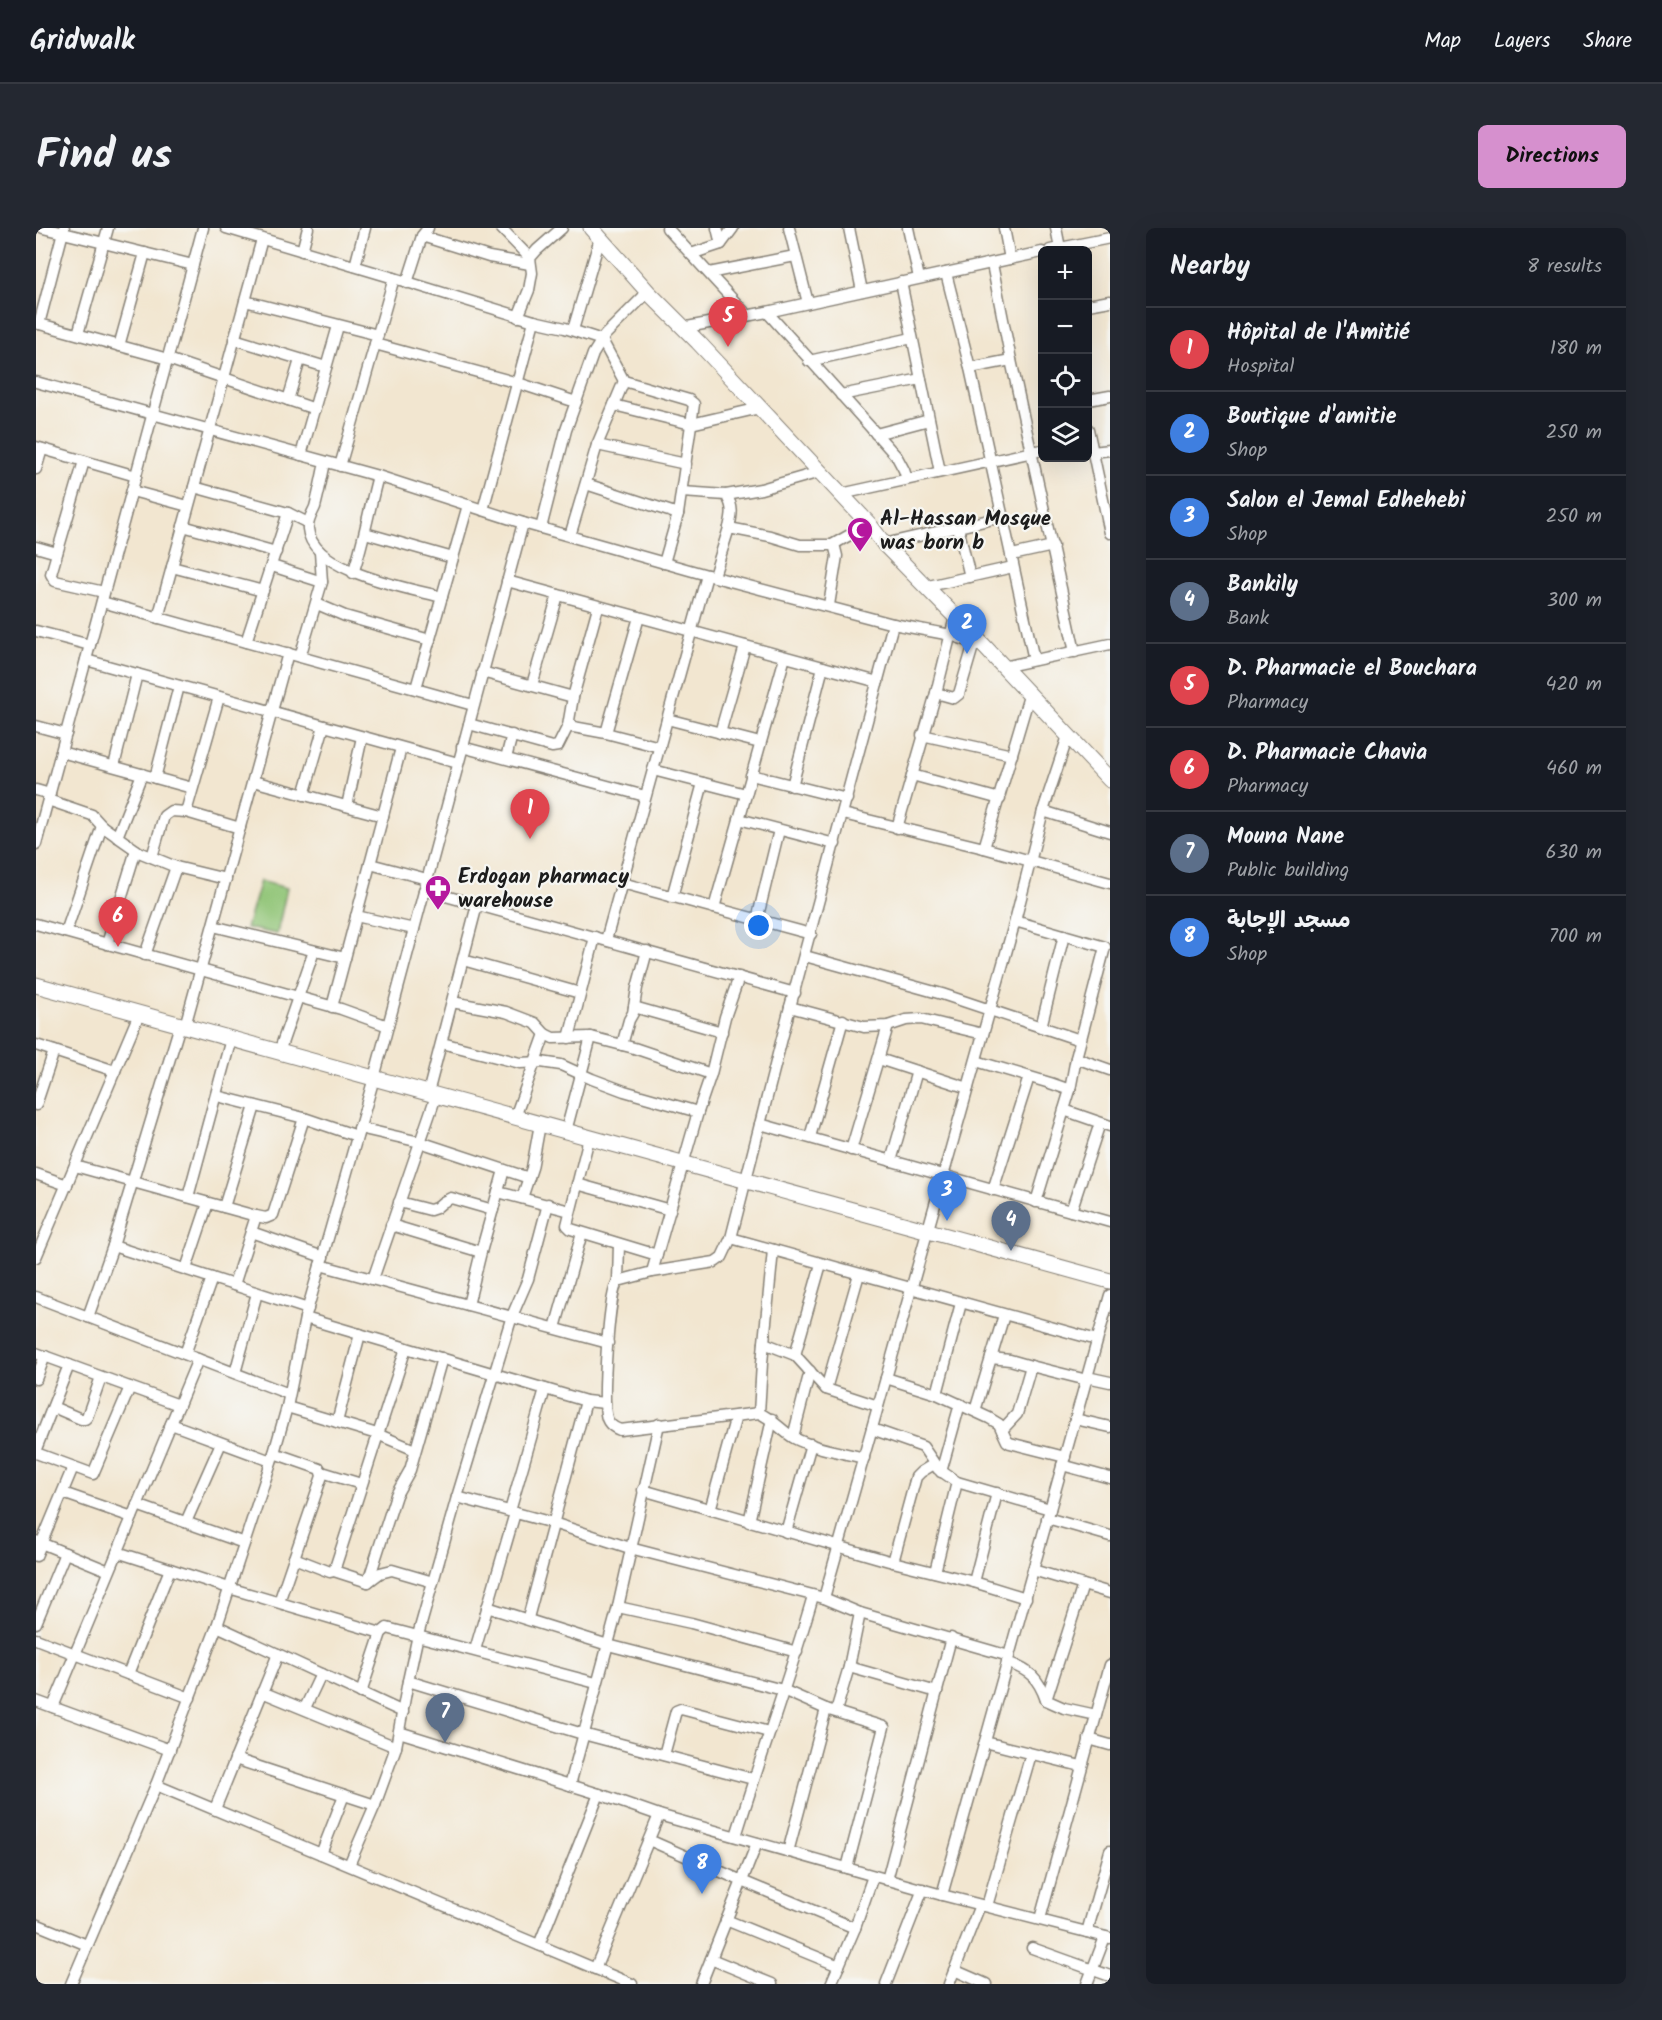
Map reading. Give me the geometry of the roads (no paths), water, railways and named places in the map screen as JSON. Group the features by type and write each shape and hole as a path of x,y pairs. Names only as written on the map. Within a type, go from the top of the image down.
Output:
{"street":[{"path":"43,228 64,230 105,243 193,265"},
{"path":"78,334 108,228"},
{"path":"36,844 203,228"},
{"path":"226,228 518,317 573,330 602,340 624,381 692,401 694,404 682,492 664,563"},
{"path":"302,251 308,228"},
{"path":"355,266 364,228"},
{"path":"501,228 530,261 532,273 529,290 518,317"},
{"path":"530,261 537,250 562,228"},
{"path":"668,228 747,315"},
{"path":"717,228 721,244"},
{"path":"692,254 721,244 733,228"},
{"path":"789,228 807,303"},
{"path":"849,228 862,291"},
{"path":"908,228 919,278"},
{"path":"1005,228 1010,259"},
{"path":"1055,246 1056,228"},
{"path":"64,230 38,323 168,359 315,409"},
{"path":"407,283 425,232 489,257 530,261"},
{"path":"596,233 648,292 869,524 884,544 924,587 955,616 1110,780"},
{"path":"573,330 596,233"},
{"path":"1069,246 1110,237"},
{"path":"158,618 262,239"},
{"path":"119,346 146,253"},
{"path":"682,328 767,312 1038,253"},
{"path":"709,273 795,256"},
{"path":"992,264 1011,360 1037,452 1053,546 1075,652"},
{"path":"946,273 970,368 1034,660"},
{"path":"340,466 394,278"},
{"path":"901,282 940,472"},
{"path":"542,528 566,430 593,354 602,340 648,292"},
{"path":"245,301 338,326 576,402"},
{"path":"1092,305 1109,304"},
{"path":"767,312 901,463 907,479"},
{"path":"483,510 534,321"},
{"path":"301,455 338,326"},
{"path":"809,361 912,338"},
{"path":"234,339 326,367"},
{"path":"288,400 300,360"},
{"path":"970,368 1011,360"},
{"path":"841,395 921,379"},
{"path":"570,536 597,445 624,381"},
{"path":"36,382 378,476 523,523 664,563 829,605 893,624 951,635 979,644"},
{"path":"1092,399 1110,396"},
{"path":"614,405 691,424 759,408"},
{"path":"876,434 929,420"},
{"path":"597,445 686,464"},
{"path":"36,469 39,448 136,476"},
{"path":"1110,450 1092,452 1110,533"},
{"path":"841,494 1037,452"},
{"path":"84,461 51,574 52,578 158,618 473,705"},
{"path":"325,462 316,502 308,523 311,539 320,552 353,573 442,597"},
{"path":"682,492 726,495 761,489 820,472"},
{"path":"353,573 378,476"},
{"path":"586,484 678,514"},
{"path":"194,487 288,513 308,523"},
{"path":"132,491 188,506"},
{"path":"569,1038 580,993 622,883 692,631 710,575 729,528 732,510 726,495"},
{"path":"416,688 468,505"},
{"path":"246,642 288,513"},
{"path":"884,544 1002,517"},
{"path":"71,1984 156,1785 190,1698 217,1626 272,1457 286,1407 306,1314 374,1078 523,523"},
{"path":"729,528 771,536 800,545 832,545 869,524"},
{"path":"183,526 276,552"},
{"path":"958,527 970,577"},
{"path":"365,533 453,558"},
{"path":"829,605 837,556 832,545"},
{"path":"1012,555 1053,546"},
{"path":"36,547 57,553"},
{"path":"300,657 322,582 320,552"},
{"path":"272,566 322,582"},
{"path":"172,567 263,591"},
{"path":"924,587 1013,567"},
{"path":"507,581 878,682"},
{"path":"532,685 558,595"},
{"path":"317,604 345,615 430,640"},
{"path":"469,724 552,747 558,746 568,726 573,697 598,607"},
{"path":"897,828 936,693 955,616"},
{"path":"606,733 639,617"},
{"path":"618,1281 652,1272 715,1262 722,1257 731,1238 790,1007 893,624"},
{"path":"37,634 90,645"},
{"path":"936,693 954,698 959,694 979,644"},
{"path":"1003,668 1107,645 1110,656"},
{"path":"720,733 745,646"},
{"path":"88,1317 201,970 288,653"},
{"path":"714,908 784,657"},
{"path":"86,660 458,763"},
{"path":"792,786 823,667"},
{"path":"482,672 573,697"},
{"path":"114,766 137,674"},
{"path":"155,778 179,686"},
{"path":"984,848 1029,696"},
{"path":"186,812 219,697"},
{"path":"667,719 760,743"},
{"path":"36,726 66,734"},
{"path":"304,795 324,726"},
{"path":"568,726 660,747"},
{"path":"506,758 512,735"},
{"path":"922,735 1012,755"},
{"path":"736,1836 783,1690 839,1547 991,1009 1043,811 1068,736"},
{"path":"346,806 362,737"},
{"path":"462,747 645,796"},
{"path":"332,1006 401,748"},
{"path":"61,752 192,788"},
{"path":"653,770 746,794"},
{"path":"117,837 142,774"},
{"path":"751,775 847,799"},
{"path":"912,775 1000,799"},
{"path":"253,781 383,816"},
{"path":"672,897 703,783"},
{"path":"36,790 92,815 102,826 136,850 177,867 226,879"},
{"path":"152,856 164,816 171,811 186,812 240,828"},
{"path":"1043,811 1110,832"},
{"path":"843,814 984,848 1110,883"},
{"path":"739,819 835,844"},
{"path":"66,932 102,826"},
{"path":"757,920 779,830"},
{"path":"107,944 136,850"},
{"path":"370,864 477,905 795,993"},
{"path":"146,955 177,867"},
{"path":"622,883 811,934"},
{"path":"373,1279 420,1142 477,905"},
{"path":"356,916 414,929"},
{"path":"1015,921 1107,948 1080,1040 1070,1090 1036,1202"},
{"path":"36,924 332,1006 388,1026"},
{"path":"213,926 345,958"},
{"path":"1041,1027 1064,935"},
{"path":"279,1052 314,951"},
{"path":"622,1045 634,1007 647,951"},
{"path":"805,956 991,1009 1080,1040"},
{"path":"463,960 580,993"},
{"path":"652,1272 739,977"},
{"path":"36,985 1110,1281"},
{"path":"452,1002 506,1012 535,1023 545,1034 553,1038 591,1037 711,1074"},
{"path":"634,1007 722,1032"},
{"path":"790,1007 864,1027 888,1026 906,1020 921,1019 983,1034"},
{"path":"36,1257 41,1230 67,1185 139,1014"},
{"path":"810,1137 843,1020"},
{"path":"850,1150 888,1026"},
{"path":"515,1117 545,1034"},
{"path":"566,1131 591,1037"},
{"path":"188,1197 231,1039"},
{"path":"442,1043 520,1063 561,1065 624,1091 698,1112"},
{"path":"36,1045 115,1071"},
{"path":"36,1105 54,1051"},
{"path":"1076,1058 1110,1070"},
{"path":"879,1059 968,1088"},
{"path":"976,1061 1070,1090"},
{"path":"891,1161 917,1071"},
{"path":"993,1190 1029,1077"},
{"path":"217,1096 358,1132 420,1142 529,1178"},
{"path":"224,1207 255,1106"},
{"path":"1064,1110 1105,1125 1071,1211"},
{"path":"75,1166 266,1218 273,1215 304,1118"},
{"path":"522,1198 529,1178 540,1124"},
{"path":"760,1124 1110,1222"},
{"path":"589,1138 567,1225 582,1233 657,1255"},
{"path":"468,1305 504,1170"},
{"path":"36,1174 67,1185"},
{"path":"577,1184 670,1210"},
{"path":"498,1192 570,1210"},
{"path":"399,1202 430,1210 451,1198 493,1210"},
{"path":"186,1269 208,1203"},
{"path":"349,1865 375,1805 396,1747 418,1635 432,1582 512,1316 528,1279 548,1204"},
{"path":"234,1285 256,1216"},
{"path":"391,1225 481,1252"},
{"path":"251,1232 321,1261 373,1279 608,1343"},
{"path":"555,1328 582,1233"},
{"path":"731,1238 1097,1340"},
{"path":"619,1244 618,1281 613,1292 605,1402 606,1415 614,1428 620,1430 759,1413 772,1419 793,1437 864,1458"},
{"path":"113,1245 257,1293 360,1334 586,1401 605,1402"},
{"path":"759,1413 773,1250"},
{"path":"795,1355 821,1264"},
{"path":"826,1389 859,1274"},
{"path":"185,1354 212,1278"},
{"path":"235,1373 257,1293"},
{"path":"942,1895 1110,1295"},
{"path":"36,1298 289,1394"},
{"path":"937,1394 961,1303"},
{"path":"975,1411 1004,1315"},
{"path":"338,1422 360,1334"},
{"path":"764,1343 795,1355 826,1389 878,1406"},
{"path":"334,1571 406,1347"},
{"path":"36,1379 40,1355 179,1405"},
{"path":"368,1582 396,1495 410,1470 442,1358"},
{"path":"991,1358 1110,1382"},
{"path":"52,1707 198,1359"},
{"path":"69,1365 36,1451 91,1475 95,1472 130,1387"},
{"path":"1002,1430 1017,1414 1030,1366"},
{"path":"793,1437 810,1371"},
{"path":"52,1407 85,1419 101,1377"},
{"path":"886,1378 937,1394 975,1411 999,1424 1010,1443 1109,1475"},
{"path":"475,1650 545,1389"},
{"path":"528,1618 586,1401"},
{"path":"938,1468 960,1404"},
{"path":"286,1407 377,1434 415,1449"},
{"path":"710,1510 736,1416"},
{"path":"749,1522 772,1419"},
{"path":"1075,1419 1110,1427"},
{"path":"171,1424 221,1443 320,1469 322,1472 361,1485"},
{"path":"570,1785 618,1607 659,1424"},
{"path":"872,1429 923,1447 938,1468 957,1482 998,1493 1110,1536"},
{"path":"186,1522 221,1443"},
{"path":"786,1532 811,1444"},
{"path":"36,1556 39,1543 73,1467"},
{"path":"893,1562 916,1477 921,1472 938,1468"},
{"path":"279,1602 322,1472"},
{"path":"935,1572 957,1482"},
{"path":"643,1490 749,1522 1026,1598"},
{"path":"63,1493 132,1517"},
{"path":"974,1582 998,1493"},
{"path":"457,1497 553,1523 630,1548 819,1597 860,1613 951,1638 1008,1659 1030,1673 1041,1686 1046,1700 1064,1708 1096,1715"},
{"path":"137,1504 244,1543"},
{"path":"39,1543 109,1571"},
{"path":"36,1623 65,1552"},
{"path":"117,1552 381,1633"},
{"path":"294,1558 330,1572 334,1571 368,1582"},
{"path":"128,1674 170,1569"},
{"path":"368,1582 380,1573 392,1570 432,1582"},
{"path":"1033,1570 1110,1593"},
{"path":"1046,1700 1083,1585"},
{"path":"488,1607 608,1645 783,1690 831,1710 884,1727 847,1868"},
{"path":"618,1607 691,1623 797,1652"},
{"path":"788,1852 831,1710 849,1667 860,1613"},
{"path":"217,1626 403,1712"},
{"path":"361,1693 381,1633 387,1628 596,1683"},
{"path":"887,1880 951,1638"},
{"path":"36,1639 190,1698"},
{"path":"215,1809 278,1654"},
{"path":"1040,1919 1081,1766 1096,1715 1106,1691 1110,1665"},
{"path":"849,1667 937,1692"},
{"path":"305,1708 321,1674"},
{"path":"408,1681 583,1734 753,1779"},
{"path":"262,1692 396,1747"},
{"path":"36,1701 170,1750"},
{"path":"664,1755 676,1711 681,1708 769,1732"},
{"path":"399,1732 659,1815 942,1895 1107,1937 1087,1984"},
{"path":"1089,1739 1110,1745"},
{"path":"985,1742 1081,1766"},
{"path":"949,1984 983,1905 1031,1754"},
{"path":"235,1759 375,1805"},
{"path":"156,1785 632,1984"},
{"path":"539,1945 599,1794"},
{"path":"321,1854 344,1795"},
{"path":"595,1968 659,1815"},
{"path":"649,1840 855,1928"},
{"path":"700,1984 757,1843"},
{"path":"1087,1932 1110,1851"},
{"path":"831,1984 855,1928 873,1875"},
{"path":"886,1984 923,1889"},
{"path":"726,1920 839,1966"},
{"path":"36,1924 87,1945"},
{"path":"1032,1948 1110,1976"},
{"path":"711,1959 772,1984"},
{"path":"954,1970 986,1984"}],"place":[{"name":"D. Pharmacie el Bouchara","path":"728,347"},
{"name":"Al-Hassan Mosque was born b","path":"860,553"},
{"name":"Boutique d'amitie","path":"967,654"},
{"name":"Hôpital de l'Amitié","path":"530,839"},
{"name":"Erdogan pharmacy warehouse","path":"438,911"},
{"name":"D. Pharmacie Chavia","path":"118,947"},
{"name":"Salon el Jemal Edhehebi","path":"947,1221"},
{"name":"Bankily","path":"1011,1251"},
{"name":"Mouna Nane","path":"445,1743"},
{"name":"مسجد الإجابة","path":"702,1894"}]}
